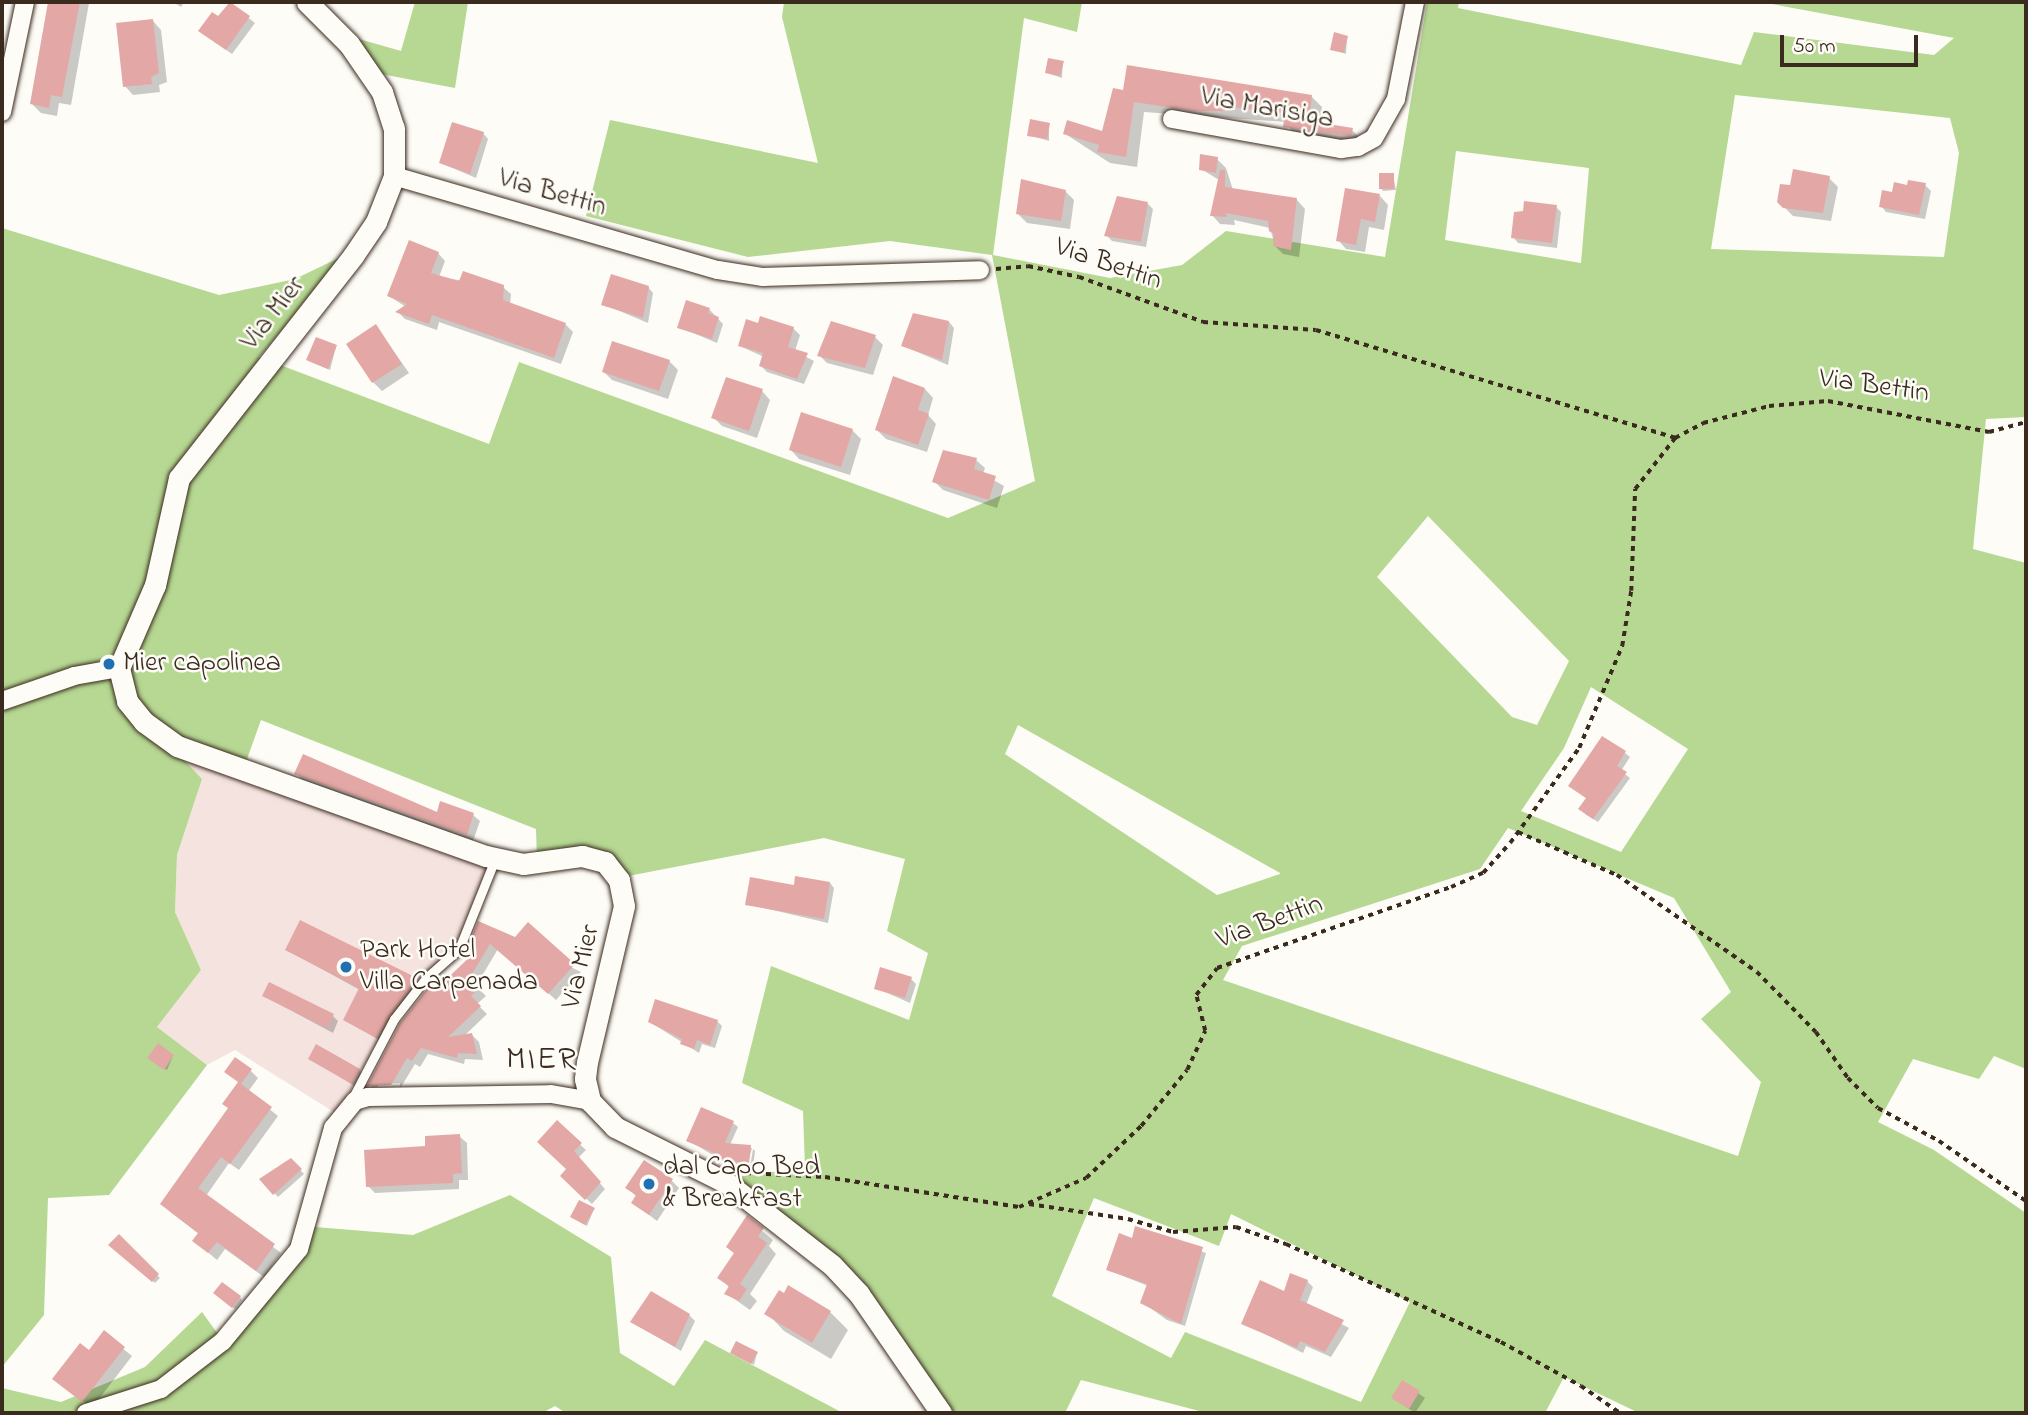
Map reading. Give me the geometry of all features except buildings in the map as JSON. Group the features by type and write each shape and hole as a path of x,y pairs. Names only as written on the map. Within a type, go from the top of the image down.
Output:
{"street":[{"path":"3,103 25,2"},
{"name":"Via Mier","path":"307,2 349,44 382,92 394,128 394,176 379,215 359,247 179,478 155,585 119,668 127,701 144,722 177,746 495,859 523,864 594,857 620,880 622,921 585,1079 590,1101"},
{"name":"Via Marisiga","path":"1172,119 1341,149 1358,147 1374,138 1396,99 1415,2"},
{"name":"Via Bettin","path":"394,176 718,270 763,277 980,270"},
{"path":"2,701 63,679 119,668"},
{"path":"86,1413 161,1389 231,1332 299,1249 328,1140 349,1106 368,1097 551,1094 590,1101 615,1126 712,1173 809,1245 848,1280 941,1413"}],"lane":[{"path":"349,1106 394,1019 426,978 459,949 495,859"}],"path":[{"name":"Via Bettin","path":"980,270 1028,266 1079,277 1203,322 1316,330 1675,438"},
{"name":"Via Bettin","path":"712,1173 825,1177 1019,1207 1086,1178 1141,1126 1187,1070 1205,1031 1196,995 1217,968 1483,873 1518,832 1578,748 1622,646 1631,592 1635,489 1675,438 1703,423 1769,406 1828,401 1989,432 2026,422"},
{"path":"1518,832 1617,874 1673,918 1757,972 1816,1032 1848,1078 1878,1108 1940,1141 2026,1201"},
{"path":"1027,1204 1128,1219 1173,1232 1236,1227 1286,1244 1501,1342 1581,1386 1620,1413"}],"shaded area":[{"path":"172,747 496,862 461,955 428,981 375,1045 337,1114 235,1050 207,1065 157,1027 201,970 175,912 177,855 202,779"}],"green space":[{"path":"415,2 468,2 455,88 381,74 324,29 401,51"},
{"path":"784,2 1082,2 1077,32 1024,18 993,255 1110,278 1182,265 1226,231 1385,257 1427,2 1459,2 1458,8 1741,65 1754,32 1934,55 1954,38 1761,2 2026,2 2026,417 1986,419 1973,549 2026,563 2026,1069 1994,1056 1979,1079 1913,1059 1878,1122 1934,1150 2026,1213 2026,1413 1639,1413 1564,1377 1545,1413 1207,1413 1081,1380 1065,1413 946,1413 852,1276 731,1177 805,1168 803,1111 742,1083 771,966 909,1020 928,953 887,931 905,859 824,838 623,877 604,856 537,861 536,829 261,720 242,773 173,748 202,779 177,855 175,912 201,970 157,1027 207,1065 109,1195 48,1198 44,1315 2,1367 2,228 219,295 295,279 349,253 259,357 489,444 519,362 948,518 1035,481 992,255 890,241 748,257 586,216 610,120 818,163 782,17","holes":["1735,95 1950,118 1959,153 1944,257 1711,249","1456,151 1589,168 1581,263 1445,240","1428,516 1569,661 1537,725 1512,717 1377,577","1591,687 1688,749 1621,852 1521,811 1564,748","1018,725 1280,873 1217,895 1005,754","1508,828 1674,898 1731,992 1701,1019 1761,1082 1738,1156 1223,980 1242,946 1480,869","1094,1198 1219,1246 1231,1214 1410,1302 1361,1402 1185,1332 1171,1358 1052,1296"]},
{"path":"510,1195 611,1257 620,1353 674,1386 705,1340 843,1413 566,1413 555,1406 542,1413 2,1413 2,1388 61,1402 145,1367 202,1312 220,1337 296,1248 303,1226 413,1235"}],"place":[{"name":"Mier capolinea","path":"109,664"},
{"name":"Park Hotel Villa Carpenada","path":"346,967"},
{"name":"dal Capo Bed & Breakfast","path":"649,1184"}],"district":[{"name":"MIER","path":"542,1061"}]}
